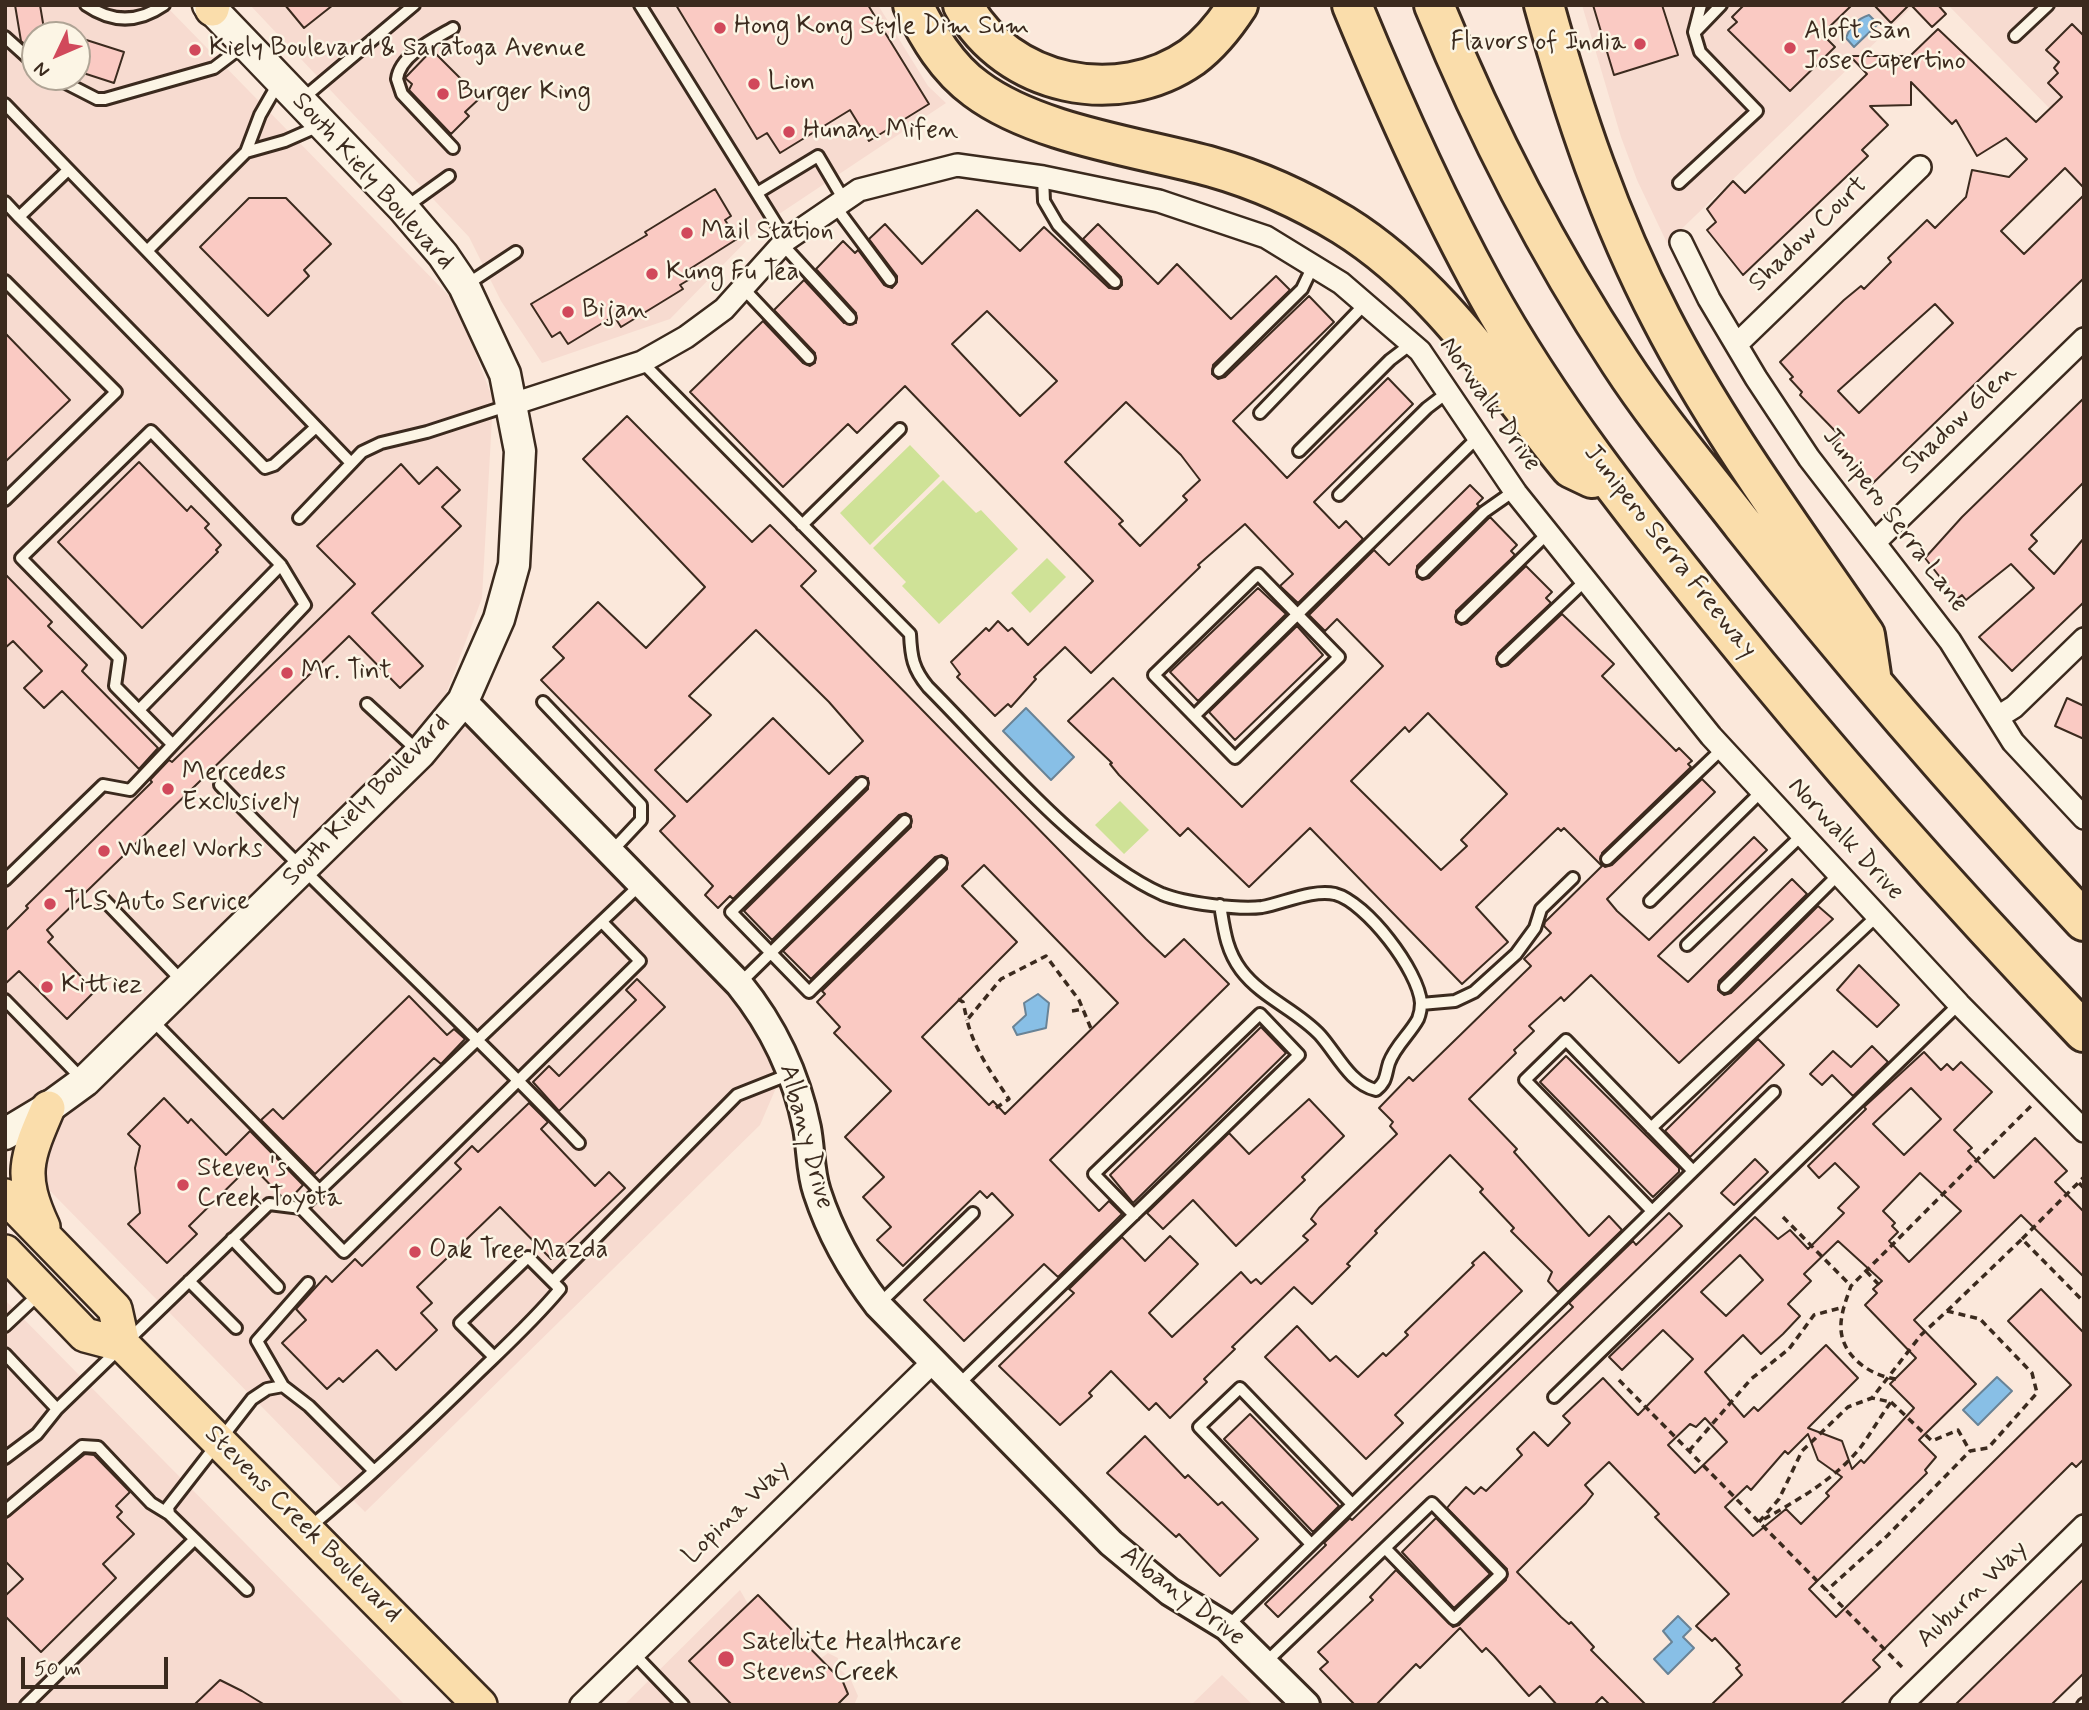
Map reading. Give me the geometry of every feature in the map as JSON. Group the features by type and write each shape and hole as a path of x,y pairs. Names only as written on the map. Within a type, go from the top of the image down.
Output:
{"highway":[{"path":"913,5 925,30 951,67 975,88 1002,106 1056,127 1216,168 1256,182 1290,196 1362,238 1435,300 1571,468 1618,491"},
{"path":"963,5 981,31 1022,65 1047,77 1098,86 1147,79 1192,57 1225,25 1238,5"},
{"name":"Junipero Serra Freeway","path":"1352,5 1426,176 1485,291 1555,403 1618,491 1799,716 1964,904 2084,1031"},
{"path":"1434,5 1495,145 1553,254 1621,364 1778,569 1872,684 2084,921"},
{"path":"1544,5 1587,151 1634,264 1661,320 1724,425 1865,635 1872,684"}],"main road":[{"name":"South Kiely Boulevard","path":"5,1134 85,1081 420,753 463,701 499,619 514,565 520,451 513,404 502,363 464,286 403,208 211,7"},
{"path":"48,1108 33,1144 26,1174 31,1201 50,1242"},
{"path":"5,1196 115,1309 123,1345 85,1335 5,1252"},
{"name":"Stevens Creek Boulevard","path":"123,1345 479,1704"}],"street":[{"name":"Norwalk Drive","path":"513,404 642,362 686,338 724,309 784,242 859,190 957,165 1043,177 1159,201 1266,237 1341,283 1411,344 1448,392 1514,491 1722,749 1959,1004 2084,1131"},
{"name":"Shadow Court","path":"1737,344 1920,167"},
{"name":"Junipero Serra Lane","path":"1681,242 1709,299 1810,458 1950,641 2013,742 2084,818"},
{"name":"Shadow Glen","path":"1875,542 2084,339"},
{"path":"1997,717 2014,707 2084,639"},
{"name":"Albany Drive","path":"463,701 642,883 739,984 760,1010 793,1073 807,1130 815,1189 833,1236 850,1269 878,1305 1111,1543 1162,1586 1227,1627 1306,1705"},
{"name":"Lopina Way","path":"580,1705 933,1362"},
{"name":"Auburn Way","path":"1901,1705 2084,1526"}],"lane":[{"path":"86,5 124,21 141,17 164,5"},
{"path":"147,251 246,152 260,115 290,90 414,5"},
{"path":"640,5 757,193 784,242 850,318"},
{"path":"1679,183 1757,111 1700,52 1694,32 1701,5"},
{"path":"1694,32 1721,5"},
{"path":"2015,36 2048,5"},
{"path":"453,28 428,42 401,66 397,79 402,94 453,148"},
{"path":"5,37 21,51"},
{"path":"81,91 97,99 105,99 215,68 245,44"},
{"path":"5,104 351,463"},
{"path":"246,152 285,141 323,124"},
{"path":"757,193 818,156 839,203 890,280"},
{"path":"19,217 67,171"},
{"path":"403,208 449,176"},
{"path":"1043,177 1044,201 1058,225 1115,282"},
{"path":"5,202 265,468 274,465 316,427"},
{"path":"464,286 516,252"},
{"path":"1219,371 1302,289 1313,266"},
{"path":"5,281 116,392 5,500"},
{"path":"743,288 809,358"},
{"path":"1260,413 1365,303"},
{"path":"1299,451 1390,360 1411,344"},
{"path":"642,362 910,634 911,661 916,674 1070,830 1099,854 1163,894 1220,905 1259,907 1324,893 1350,901 1367,914 1403,960 1419,989 1421,1004 1419,1017 1390,1062 1386,1082 1376,1090 1369,1089 1355,1079 1306,1022 1281,1006 1241,970 1226,942 1220,905"},
{"path":"1339,495 1427,408 1448,392"},
{"path":"299,517 351,463 382,443 427,432 513,404"},
{"path":"802,525 900,429"},
{"path":"5,880 103,785 130,790 305,605 281,565 151,430 21,558 118,658 115,685 172,744"},
{"path":"1194,716 1478,437"},
{"path":"1423,572 1485,512 1514,491"},
{"path":"1462,617 1548,533"},
{"path":"139,710 281,565"},
{"path":"1258,574 1297,614 1339,657 1235,758 1154,675 1258,574"},
{"path":"1503,659 1586,580"},
{"path":"543,702 641,805 641,820 611,852"},
{"path":"367,704 420,753"},
{"path":"1607,859 1722,749"},
{"path":"862,783 730,912 808,992 941,863"},
{"path":"220,785 399,965 480,1040 579,1143"},
{"path":"1650,901 1762,791"},
{"path":"739,984 905,821"},
{"path":"1687,945 1802,835"},
{"path":"1725,987 1839,874"},
{"path":"1421,1004 1455,1001 1474,992 1516,954 1535,928 1541,909 1573,878"},
{"path":"301,1208 642,883"},
{"path":"103,899 185,984"},
{"path":"1651,1128 1877,916"},
{"path":"5,1458 37,1434 57,1409 269,1204 301,1208 344,1252 640,961 602,922"},
{"path":"5,1000 85,1081"},
{"path":"1554,1397 1959,1004"},
{"path":"957,1385 1299,1055 1260,1014 1094,1174 1134,1214"},
{"path":"150,1018 320,1191"},
{"path":"1652,1211 1525,1080 1566,1040 1693,1171"},
{"path":"553,1282 737,1095 793,1073"},
{"path":"1227,1627 1774,1092"},
{"path":"878,1305 973,1213"},
{"path":"232,1239 278,1287"},
{"path":"308,1529 374,1471 494,1357 560,1289 533,1261 525,1258 462,1320 463,1326 494,1357"},
{"path":"189,1281 236,1328"},
{"path":"308,1283 257,1341 283,1386 309,1406 374,1471"},
{"path":"5,1326 43,1291"},
{"path":"5,1354 57,1409"},
{"path":"169,1514 168,1507 179,1489 252,1399 267,1390 283,1386"},
{"path":"1310,1543 1199,1427 1207,1419 1240,1388 1351,1503"},
{"path":"5,1511 82,1446 98,1447 151,1503 169,1514 247,1590"},
{"path":"1265,1663 1385,1548 1432,1503 1501,1574 1454,1619 1385,1548"},
{"path":"26,1705 194,1540"},
{"path":"634,1654 683,1705"}],"path":[{"path":"967,1020 1001,979 1046,956 1084,1009 1092,1031"},
{"path":"958,999 963,1002 970,1034 1009,1099 996,1108"},
{"path":"1072,1011 1084,1009"},
{"path":"985,1062 990,1058"},
{"path":"1896,1379 1875,1375 1854,1359 1841,1332 1844,1307 1851,1286 2031,1106"},
{"path":"1872,1398 1921,1335 2084,1177"},
{"path":"2078,1183 2084,1188"},
{"path":"1783,1217 1851,1286"},
{"path":"2022,1239 2084,1302"},
{"path":"1866,1271 1880,1286"},
{"path":"1689,1451 1751,1379 1789,1349 1814,1315 1844,1307"},
{"path":"1826,1591 1886,1536 1970,1451 1988,1448 2037,1393 2032,1373 1980,1319 1947,1311"},
{"path":"1619,1380 1902,1667"},
{"path":"1759,1522 1779,1499 1802,1451 1848,1407 1872,1398 1891,1402 1932,1441 1958,1430 1970,1451"},
{"path":"1759,1522 1793,1503 1841,1468 1861,1447 1891,1402"}],"shaded area":[{"path":"5,5 165,5 457,304 493,400 482,598 443,702 717,983 746,1017 779,1081 760,1125 365,1512 5,1145"},
{"path":"250,5 878,5 928,86 946,103 761,226 670,319 542,363 501,301 469,237"},
{"path":"1582,5 1914,5 1667,243 1637,180 1621,137"},
{"path":"1948,5 2079,5 2084,10 2084,88 2056,115"},
{"path":"5,1300 405,1705 5,1705"},
{"path":"740,1590 748,1604 758,1595 820,1659 828,1653 838,1658 837,1667 850,1678 858,1696 854,1705 624,1705"},
{"path":"1222,1675 1253,1705 1191,1705"}],"green space":[{"path":"910,445 940,476 870,545 840,513"},
{"path":"943,480 976,513 981,510 1018,549 939,624 902,586 906,582 873,548"},
{"path":"1047,558 1066,577 1030,613 1011,593"},
{"path":"1120,801 1149,830 1124,854 1095,825"}],"water":[{"path":"1869,15 1878,24 1854,47 1846,38 1854,23"},
{"path":"1026,708 1074,757 1051,780 1003,731"},
{"path":"1038,994 1049,1003 1046,1028 1017,1035 1013,1027 1026,1015 1024,1003"},
{"path":"1997,1377 2012,1391 1978,1425 1963,1410"},
{"path":"1678,1616 1691,1629 1683,1637 1694,1648 1668,1674 1654,1659 1672,1642 1663,1631"}],"building":[{"path":"15,5 40,5 43,21 21,21 21,41"},
{"path":"285,5 333,5 304,28"},
{"path":"676,5 868,5 929,104 869,141 850,110 780,153 767,133 757,139"},
{"name":"Flavors of India","path":"1593,5 1662,5 1678,55 1614,75"},
{"name":"Aloft San Jose Cupertino","path":"1744,5 1852,5 1822,34 1835,47 1790,91 1728,30 1737,22 1732,17"},
{"name":"Aloft San Jose Cupertino","path":"1874,5 1909,5 1891,23"},
{"path":"1911,5 1938,5 1946,14 1932,27"},
{"path":"2072,24 2084,36 2084,188 2065,168 2001,231 2024,254 2084,195 2084,278 1871,485 1833,444 1840,436 1800,395 1802,392 1790,379 1793,377 1780,362 1844,300 1861,286 1864,289 1891,262 1888,258 1927,220 1935,228 1966,197 1972,170 2009,177 2027,159 2006,138 1977,156 1956,120 1952,124 1911,82 1911,105 1870,106 1888,125 1862,150 1868,156 1743,275 1707,230 1716,222 1707,209 1733,181 1745,193 1867,74 1850,56 1910,56 1938,29 2036,122 2062,97 2048,83 2058,73 2054,68 2059,62 2046,50","holes":["1935,304 1953,323 1859,413 1838,391"]},
{"path":"91,41 124,52 114,83 91,76"},
{"name":"Burger King","path":"432,50 480,98 465,112 469,116 451,134 409,90 412,84 405,78"},
{"path":"715,189 731,216 725,220 737,239 685,272 690,279 680,285 683,289 621,327 614,316 568,344 560,332 552,337 531,304 647,235 645,232"},
{"path":"249,198 286,198 331,244 304,270 309,276 268,316 200,247"},
{"path":"977,210 1020,251 1044,227 1109,288 1118,289 1122,285 1121,277 1083,239 1098,224 1158,284 1177,264 1231,319 1276,276 1290,290 1213,365 1212,374 1218,379 1225,377 1309,296 1334,322 1233,421 1287,478 1388,378 1413,404 1314,502 1339,528 1346,521 1363,539 1298,603 1280,586 1293,574 1245,524 1198,565 1200,567 1091,673 1065,647 1034,677 1036,679 1011,707 1008,704 995,716 957,677 960,674 951,662 986,628 989,631 998,621 1008,631 1012,628 1028,645 1093,581 905,386 857,433 848,424 783,487 690,392 763,321 803,363 810,366 815,363 815,353 774,310 804,280 844,323 856,323 856,313 816,269 843,241 855,253 858,250 884,285 892,288 897,282 897,276 869,239 885,224 922,264","holes":["987,311 1057,381 1020,416 952,344","1126,402 1181,455 1200,480 1183,496 1187,500 1140,546 1119,524 1123,521 1065,462"]},
{"path":"5,333 70,400 5,462"},
{"path":"2084,398 2084,482 2031,535 2037,541 2029,549 2054,574 2084,538 2084,602 2012,671 1979,637 2034,588 2011,564 1966,600 1962,595 1957,599 1925,558 1962,517"},
{"path":"627,416 752,542 770,525 816,571 801,586 1146,939 1165,957 1184,939 1229,984 1050,1160 1099,1211 1109,1201 1122,1214 1058,1277 1044,1264 964,1341 924,1300 1013,1215 992,1193 987,1198 980,1191 903,1266 877,1240 891,1227 863,1197 884,1177 845,1137 891,1091 834,1033 840,1027 817,1002 825,994 822,991 947,869 947,858 942,855 935,857 811,979 783,951 911,827 911,816 906,813 899,815 772,940 744,911 868,789 868,778 856,777 733,899 730,896 718,908 705,895 713,886 660,831 675,816 541,680 564,658 553,647 598,602 646,648 705,587 583,459","holes":["756,630 829,702 863,741 829,774 773,718 687,802 655,770 711,715 689,696","984,865 1118,1003 1005,1114 993,1101 989,1105 922,1037 1017,942 962,886"]},
{"path":"139,462 187,511 191,506 209,524 205,528 221,545 216,550 218,552 142,628 58,542"},
{"path":"401,464 419,484 437,467 460,490 442,507 461,526 372,613 423,666 400,688 349,636 47,930 53,937 48,942 95,991 67,1019 19,971 5,984 5,931 28,908 26,906 152,782 150,780 169,760 172,762 355,584 317,546"},
{"path":"1470,485 1483,498 1477,504 1479,506 1417,566 1417,577 1422,580 1429,578 1490,517 1517,545 1511,551 1515,555 1456,611 1456,622 1461,625 1467,623 1526,566 1552,592 1546,598 1551,603 1498,653 1497,664 1501,667 1508,665 1562,614 1614,664 1602,676 1676,751 1679,748 1692,761 1688,764 1691,767 1602,853 1601,864 1605,867 1612,865 1702,779 1715,792 1607,899 1649,940 1754,837 1767,850 1658,956 1688,982 1792,879 1807,894 1719,981 1718,990 1724,995 1731,993 1818,906 1833,919 1679,1063 1591,975 1564,1001 1561,997 1529,1026 1534,1031 1514,1050 1516,1053 1469,1099 1517,1149 1514,1152 1589,1236 1609,1216 1622,1230 1558,1292 1548,1281 1552,1272 1511,1231 1514,1228 1480,1192 1483,1189 1450,1155 1375,1231 1377,1233 1347,1264 1350,1266 1312,1304 1294,1287 1232,1347 1235,1349 1204,1379 1207,1382 1170,1418 1156,1403 1149,1410 1111,1371 1089,1393 1092,1396 1060,1425 999,1366 1074,1293 1069,1289 1122,1237 1145,1261 1170,1236 1198,1264 1149,1313 1172,1337 1241,1272 1251,1283 1256,1279 1261,1284 1308,1240 1303,1236 1316,1224 1311,1219 1319,1208 1397,1134 1390,1126 1393,1122 1379,1108 1409,1077 1413,1081 1531,966 1524,959 1551,933 1544,926 1545,922 1602,866 1564,828 1561,831 1558,828 1476,907 1508,942 1462,984 1310,828 1249,887 1188,828 1180,836 1119,775 1110,764 1112,763 1068,721 1113,678 1242,807 1383,666 1337,619 1325,631 1309,615 1374,550 1389,565","holes":["1428,713 1507,794 1461,840 1467,846 1441,870 1351,781 1405,727 1409,732"]},
{"path":"5,574 52,622 48,626 87,665 82,671 158,748 139,769 62,691 44,708 24,688 42,671 13,641 5,648"},
{"path":"1258,588 1286,614 1198,701 1170,672"},
{"path":"1297,626 1323,655 1235,740 1209,712"},
{"path":"2067,698 2084,706 2084,739 2055,726"},
{"path":"1859,965 1899,1005 1877,1027 1837,990"},
{"path":"637,979 665,1007 559,1111 533,1082 549,1066 559,1076 636,1000 626,990"},
{"path":"409,996 447,1035 454,1029 465,1039 441,1064 434,1058 315,1174 261,1120 273,1109 283,1119"},
{"path":"1261,1027 1286,1053 1133,1203 1110,1175"},
{"path":"1758,1039 1784,1065 1690,1157 1665,1131"},
{"path":"1872,1046 1888,1062 1853,1096 1832,1075 1822,1085 1810,1074 1833,1051 1851,1067"},
{"path":"1924,1052 1941,1070 1947,1064 1953,1070 1961,1062 1992,1092 1954,1130 1972,1148 1968,1151 1994,1178 2035,1138 2067,1171 2055,1182 2084,1212 2084,1277 2021,1215 1914,1320 1976,1384 1919,1440 1936,1457 1925,1470 1927,1473 1809,1589 1836,1617 2071,1385 2008,1321 2041,1289 2084,1333 2084,1459 2076,1467 2072,1463 1873,1660 1880,1667 1840,1705 1711,1705 1742,1675 1736,1668 1740,1665 1715,1638 1712,1641 1696,1626 1729,1594 1655,1517 1659,1514 1609,1462 1585,1485 1593,1494 1586,1503 1517,1572 1561,1617 1569,1624 1571,1622 1594,1647 1591,1650 1646,1705 1610,1705 1602,1697 1594,1705 1557,1705 1540,1686 1529,1696 1486,1648 1482,1652 1460,1628 1420,1668 1416,1664 1376,1705 1355,1705 1320,1669 1328,1662 1318,1652 1373,1600 1370,1597 1396,1570 1453,1627 1459,1625 1506,1580 1507,1569 1447,1508 1466,1487 1474,1494 1481,1487 1486,1491 1522,1455 1517,1449 1534,1432 1548,1446 1570,1423 1563,1416 1603,1378 1638,1415 1693,1359 1663,1330 1622,1370 1609,1357 1755,1217 1778,1239 1790,1230 1808,1249 1844,1213 1838,1208 1859,1187 1835,1163 1819,1178 1808,1166 1866,1109 1864,1107","holes":["1911,1088 1941,1119 1904,1155 1873,1124","1920,1173 1961,1211 1909,1262 1889,1241 1898,1232 1892,1226 1895,1223 1883,1211","1838,1241 1882,1281 1873,1289 1877,1293 1865,1305 1916,1358 1890,1384 1914,1408 1864,1463 1861,1460 1852,1469 1842,1441 1808,1428 1858,1378 1826,1345 1758,1411 1754,1407 1744,1417 1705,1372 1743,1335 1761,1354 1783,1334 1800,1316 1788,1304 1811,1281 1804,1274","1740,1255 1763,1280 1726,1316 1701,1292","1705,1418 1727,1442 1695,1473 1668,1445 1690,1424 1696,1427","1808,1434 1818,1460 1842,1477 1826,1493 1829,1496 1801,1524 1786,1509 1753,1536 1725,1507 1747,1486 1751,1490 1785,1451 1788,1454"]},
{"path":"1566,1056 1679,1168 1679,1172 1653,1197 1540,1082"},
{"name":"Steven's Creek Toyota","path":"164,1098 188,1123 191,1119 226,1155 250,1131 303,1185 290,1199 283,1198 251,1165 189,1226 197,1234 167,1263 128,1224 140,1213 135,1168 140,1146 128,1134"},
{"path":"1309,1099 1344,1136 1302,1177 1305,1180 1236,1246 1193,1200 1163,1229 1147,1213 1229,1133 1249,1154"},
{"name":"Oak Tree Mazda","path":"529,1103 548,1122 541,1129 595,1186 609,1172 625,1188 551,1259 500,1207 417,1287 432,1303 421,1313 437,1330 396,1370 377,1350 343,1382 339,1378 327,1389 282,1343 306,1320 296,1309 326,1276 332,1282 355,1259 362,1266 461,1169 455,1163 472,1146 478,1152"},
{"path":"1755,1159 1768,1172 1734,1205 1721,1193"},
{"path":"1669,1213 1682,1226 1278,1617 1265,1604 1326,1545 1324,1543 1350,1518 1352,1520 1573,1307 1569,1303 1633,1241 1636,1245"},
{"path":"1484,1252 1522,1291 1395,1415 1403,1423 1366,1459 1265,1357 1297,1326 1330,1361 1336,1356 1358,1377 1383,1353 1386,1356 1408,1335 1405,1332"},
{"path":"1250,1414 1339,1506 1313,1532 1224,1439"},
{"path":"1145,1436 1185,1478 1188,1475 1218,1505 1222,1502 1258,1539 1220,1576 1179,1534 1176,1537 1107,1473"},
{"path":"85,1454 94,1455 130,1492 116,1506 122,1512 117,1517 134,1534 103,1564 116,1578 41,1652 5,1616 5,1596 23,1579 5,1561 5,1519"},
{"path":"1436,1518 1490,1574 1454,1608 1402,1552"},
{"path":"2084,1579 2084,1673 2051,1705 1955,1705"},
{"path":"758,1595 843,1682 848,1694 837,1705 732,1705 689,1661"},
{"path":"220,1680 242,1691 265,1705 194,1705"}],"place":[{"name":"Hong Kong Style Dim Sum","path":"720,28"},
{"name":"Flavors of India","path":"1640,44"},
{"name":"Aloft San Jose Cupertino","path":"1790,48"},
{"name":"Kiely Boulevard & Saratoga Avenue","path":"195,50"},
{"name":"Lion","path":"754,84"},
{"name":"Burger King","path":"443,94"},
{"name":"Hunan Mifen","path":"789,132"},
{"name":"Mail Station","path":"687,233"},
{"name":"Kung Fu Tea","path":"652,274"},
{"name":"Bijan","path":"568,312"},
{"name":"Mr. Tint","path":"287,673"},
{"name":"Mercedes Exclusively","path":"168,789"},
{"name":"Wheel Works","path":"104,851"},
{"name":"TLS Auto Service","path":"50,904"},
{"name":"Kittiez","path":"47,987"},
{"name":"Steven's Creek Toyota","path":"183,1185"},
{"name":"Oak Tree Mazda","path":"415,1252"},
{"name":"Satellite Healthcare Stevens Creek","path":"726,1659"}]}
